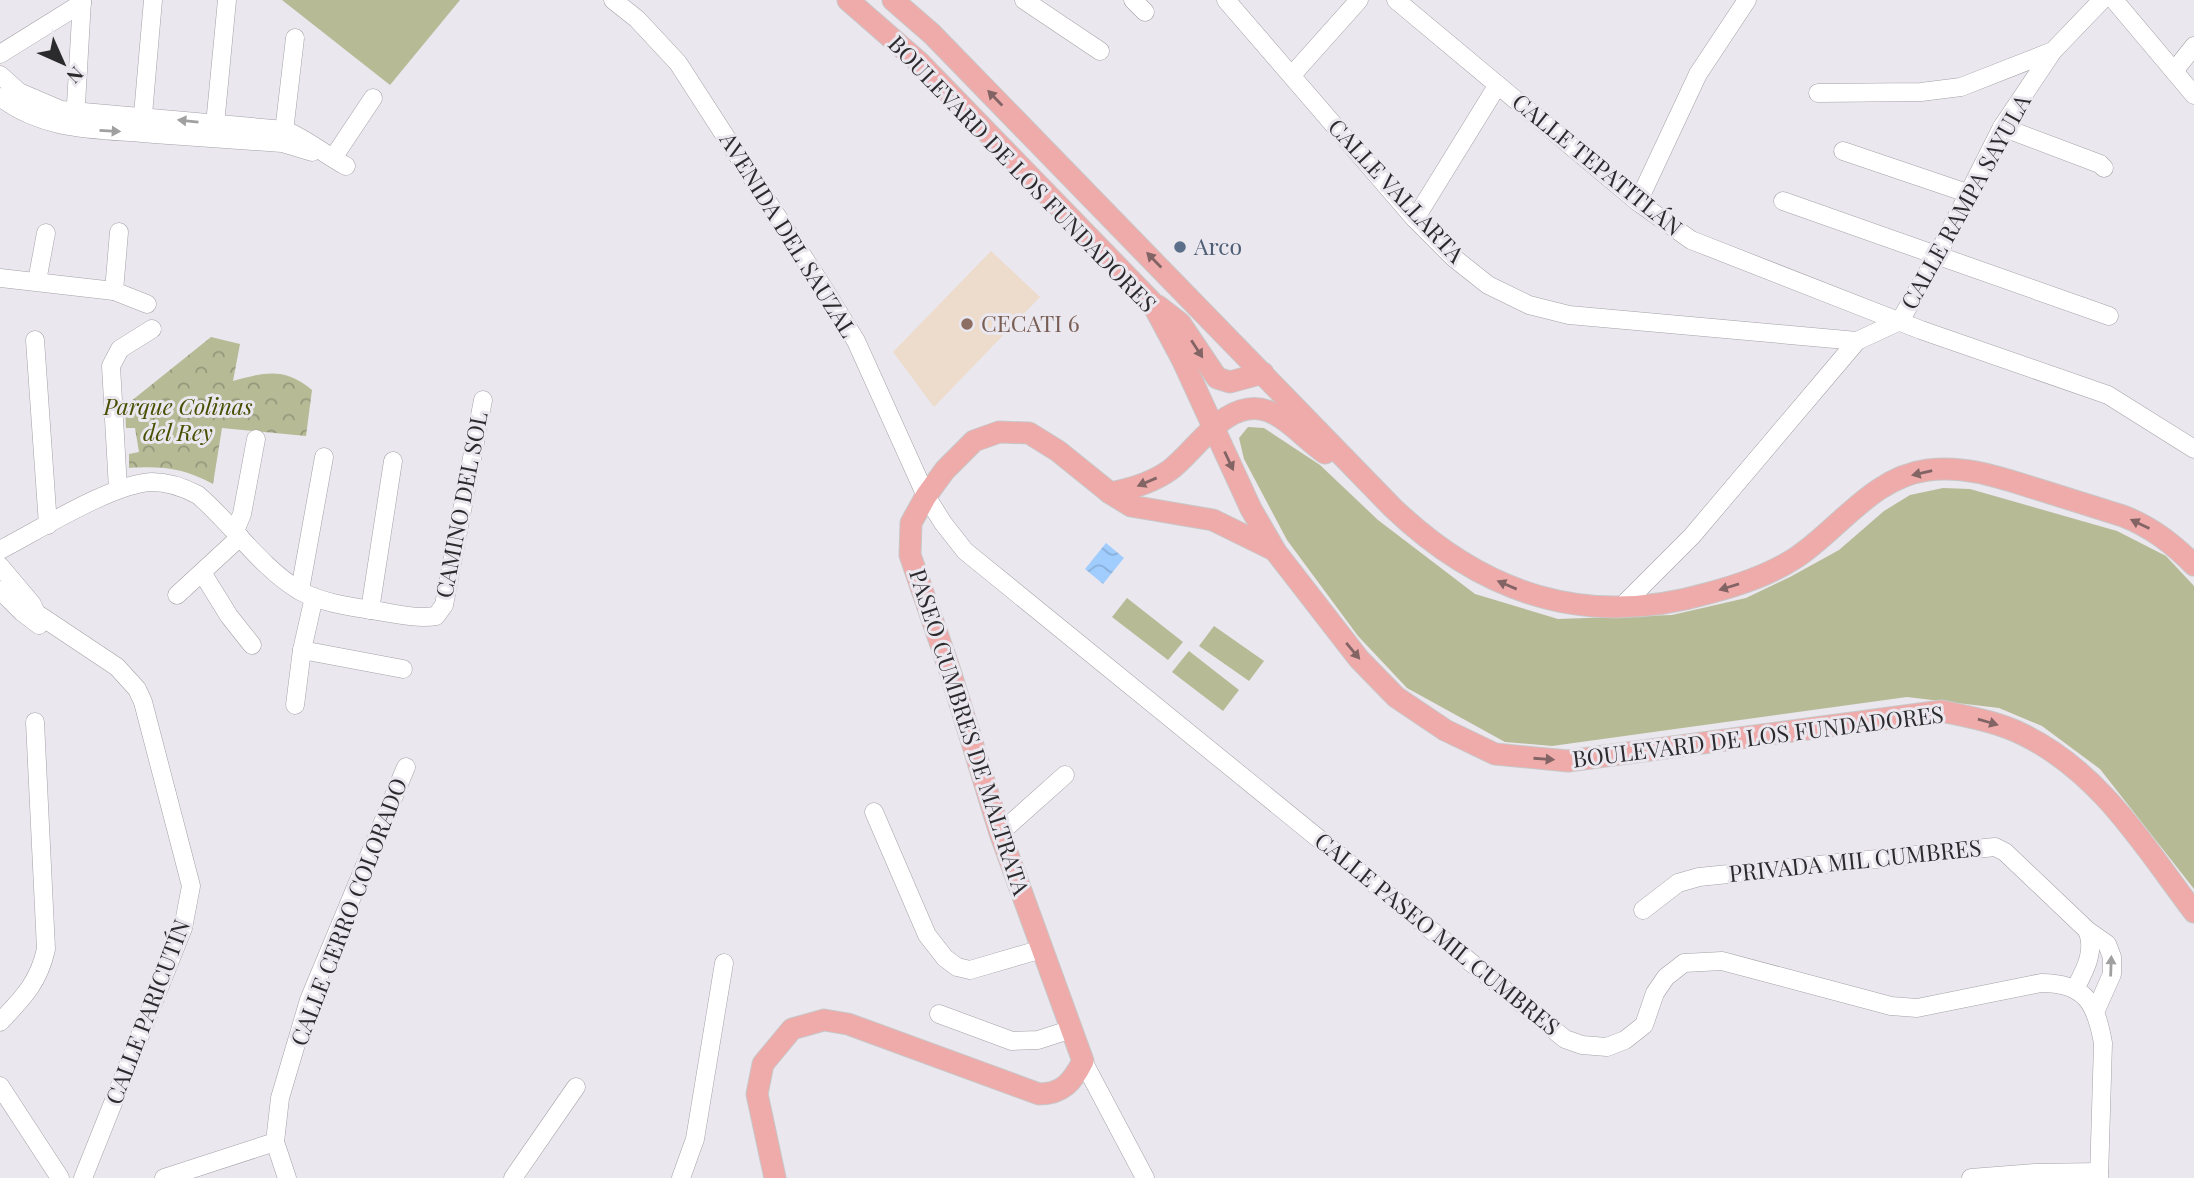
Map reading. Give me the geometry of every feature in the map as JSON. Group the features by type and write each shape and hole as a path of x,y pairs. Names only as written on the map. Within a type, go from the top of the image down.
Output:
{"main road":[{"name":"BOULEVARD DE LOS FUNDADORES","path":"848,0 920,63 1151,301 1182,359 1251,509 1276,552 1359,659 1396,697 1445,730 1495,754 1568,761 1942,711 1989,722 2024,735 2068,762 2110,800 2194,912"},
{"name":"BOULEVARD DE LOS FUNDADORES","path":"893,0 932,34 1418,532 1479,573 1535,596 1582,605 1621,607 1662,604 1738,585 1775,570 1817,541 1862,501 1895,480 1926,470 1955,469 1984,473 2144,524 2161,535 2194,565"},
{"path":"1151,301 1180,323 1217,378 1230,383 1263,373"},
{"path":"1110,493 1150,482 1184,459 1197,441 1213,426 1255,409 1267,411 1285,421 1342,467 1362,477"},
{"name":"PASEO CUMBRES DE MALTRATA","path":"1083,1060 1000,834 950,671 910,555 912,523 926,496 945,470 974,441 999,432 1029,433 1058,451 1110,493 1131,506 1213,520 1276,552"},
{"path":"775,1178 765,1142 757,1094 763,1064 792,1028 824,1020 848,1024 1039,1094 1054,1094 1073,1081 1083,1060"}],"street":[{"path":"142,124 153,0"},
{"path":"215,131 227,0"},
{"name":"AVENIDA DEL SAUZAL","path":"613,0 637,19 678,63 817,278 856,341 926,496"},
{"path":"1024,0 1100,51"},
{"name":"CALLE VALLARTA","path":"1226,0 1415,219 1454,258 1488,285 1530,305 1569,315 1857,341"},
{"path":"1292,75 1359,0"},
{"name":"CALLE TEPATITLÁN","path":"1396,0 1638,202 1691,240 1900,321 2109,395 2194,449"},
{"path":"1638,202 1698,75 1747,0"},
{"name":"CALLE RAMPA SAYULA","path":"1621,607 1692,536 1857,341 1900,321 1937,256 2002,127 2053,51 2102,0"},
{"path":"2114,0 2194,94"},
{"path":"75,120 82,2"},
{"path":"0,54 82,2"},
{"path":"283,137 295,38"},
{"path":"2174,71 2194,46"},
{"path":"1818,93 1921,92 1961,87 2053,51"},
{"path":"0,75 19,93 61,110 75,120"},
{"path":"1415,219 1497,86"},
{"path":"0,97 13,107 36,117 283,137 334,159 373,98"},
{"path":"2002,127 2100,164 2104,168"},
{"path":"1843,152 1967,192"},
{"path":"1783,201 2109,316"},
{"path":"114,292 120,232"},
{"path":"37,281 46,233"},
{"path":"0,278 114,292 147,304"},
{"path":"118,489 111,366 120,349 152,329"},
{"path":"35,340 48,526"},
{"name":"CAMINO DEL SOL","path":"0,550 118,489 149,482 182,487 198,495 277,575 307,594 370,610 425,618 436,616 444,605 483,400"},
{"path":"177,595 203,573 237,534 256,439"},
{"path":"295,705 324,457"},
{"path":"370,610 393,461"},
{"name":"CALLE PASEO MIL CUMBRES","path":"926,496 965,551 1565,1039 1582,1045 1607,1047 1625,1040 1644,1025 1655,993 1666,977 1684,963 1693,962 1722,961 1891,1006 1917,1009 2041,983 2054,983 2075,989"},
{"name":"CALLE PARICUTÍN","path":"0,566 32,604 40,605 58,619 64,628 64,634"},
{"path":"203,573 229,617 252,645"},
{"name":"CALLE PARICUTÍN","path":"0,590 32,620 53,634 64,634 117,667 137,689 143,702 191,886 183,928 83,1178"},
{"path":"302,650 403,669"},
{"path":"0,1022 34,985 46,949 35,722"},
{"name":"CALLE CERRO COLORADO","path":"287,1178 275,1142 280,1098 309,1000 406,767"},
{"path":"1000,834 1065,775"},
{"path":"874,812 927,935 945,958 957,967 970,971 1042,949"},
{"name":"PRIVADA MIL CUMBRES","path":"1643,910 1678,883 1699,877 1995,847 2005,852 2087,930 2107,944 2112,957 2109,981 2096,1010"},
{"path":"1971,1178 2035,1173 2099,1175 2103,1043 2096,1010 2075,989 2091,950 2087,930"},
{"path":"681,1178 695,1139 724,963"},
{"path":"939,1014 1012,1041 1038,1040 1072,1029"},
{"name":"PASEO CUMBRES DE MALTRATA","path":"1083,1060 1145,1178"},
{"path":"0,1086 60,1178"},
{"path":"513,1178 576,1087"},
{"path":"164,1178 275,1142"}],"shaded area":[{"name":"CECATI 6","path":"991,251 1040,297 934,407 893,352"}],"green space":[{"path":"282,0 460,0 390,85"},
{"name":"Parque Colinas del Rey","path":"211,337 240,344 233,381 255,375 284,375 312,390 306,436 222,428 213,484 192,474 172,469 129,468 129,454 139,452 135,428 126,428 125,406"},
{"path":"1248,427 1264,428 1320,465 1378,520 1475,594 1558,619 1672,615 1746,598 1839,550 1884,511 1910,495 1943,488 1970,489 2117,531 2166,556 2194,586 2194,889 2100,769 2042,726 1999,708 1907,697 1552,746 1505,742 1407,688 1358,636 1287,540 1244,459 1239,438"},
{"path":"1127,598 1183,642 1168,660 1112,617"},
{"path":"1214,626 1264,661 1249,681 1199,646"},
{"path":"1189,651 1239,690 1223,711 1172,672"}],"water":[{"path":"1106,543 1124,558 1103,584 1085,569"}],"place":[{"name":"Arco","path":"1180,247"},
{"name":"CECATI 6","path":"967,324"}]}
